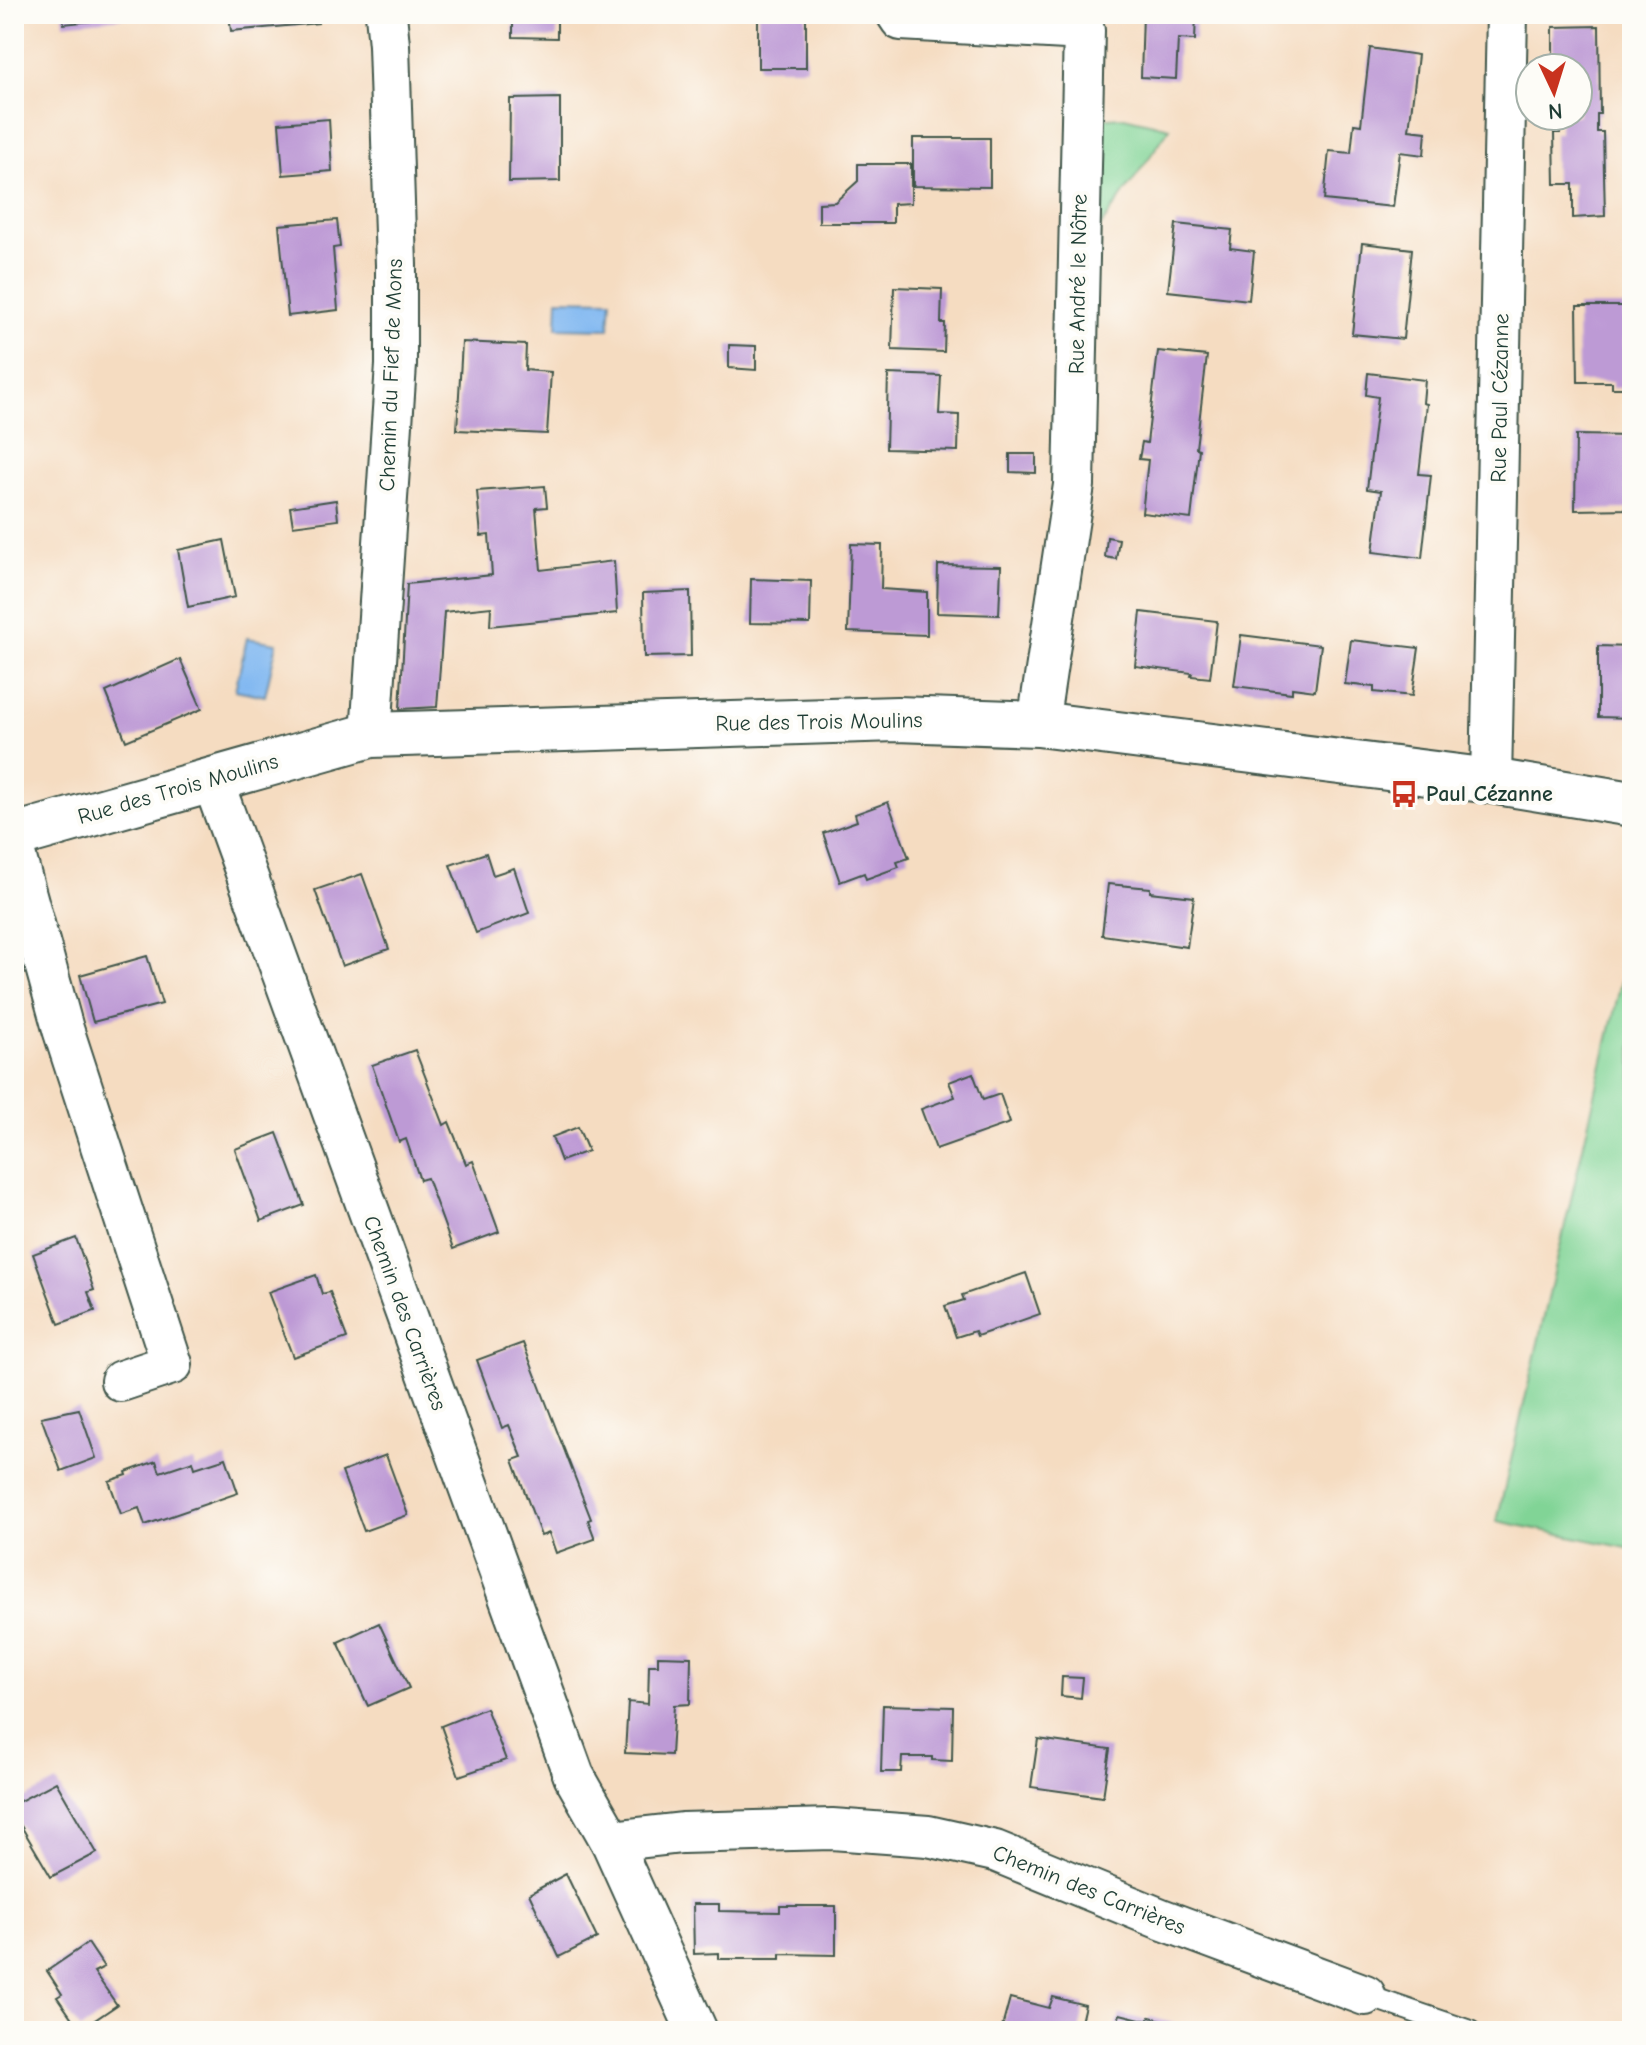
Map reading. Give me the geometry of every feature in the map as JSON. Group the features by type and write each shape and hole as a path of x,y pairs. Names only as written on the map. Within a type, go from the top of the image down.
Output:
{"street":[{"name":"Chemin du Fief de Mons","path":"371,735 396,365 395,234 386,14"},
{"name":"Rue André le Nôtre","path":"897,14 901,20 1084,30 1074,485 1038,724"},
{"name":"Rue Paul Cézanne","path":"1491,781 1507,14"},
{"name":"Rue des Trois Moulins","path":"14,836 371,735 897,719 1038,724 1491,781 1632,804"},
{"name":"Chemin des Carrières","path":"212,779 574,1776 611,1841 697,2031"},
{"path":"14,851 63,1029 172,1364 121,1381"},
{"name":"Chemin des Carrières","path":"611,1841 682,1833 832,1829 928,1836 995,1851 1161,1919 1365,1995"}],"lane":[{"path":"1365,1995 1470,2031"}],"green space":[{"path":"1124,117 1170,128 1094,236 1092,119"},
{"path":"1632,934 1632,1549 1497,1521"}],"water":[{"path":"558,299 611,300 609,329 557,328"},
{"path":"247,638 277,643 265,696 235,690"}],"building":[{"path":"63,14 141,14 141,16 64,24"},
{"path":"229,14 317,14 318,23 231,31"},
{"path":"513,14 557,14 557,38 513,37"},
{"path":"758,14 806,14 806,68 758,68"},
{"path":"1143,14 1196,14 1195,40 1178,39 1176,79 1141,77"},
{"path":"1599,26 1600,114 1597,114 1597,132 1603,132 1605,216 1573,218 1573,184 1555,184 1554,133 1594,132 1594,52 1553,52 1553,27"},
{"path":"1370,48 1418,55 1409,130 1426,132 1424,155 1400,152 1393,207 1324,200 1329,151 1351,153 1354,124 1361,125"},
{"path":"560,98 560,181 509,182 510,99"},
{"path":"329,119 332,171 283,175 279,123"},
{"path":"913,138 990,138 990,187 913,186"},
{"path":"858,164 911,164 911,203 893,204 893,223 819,223 819,203 835,202 858,181"},
{"path":"337,220 340,247 333,248 338,310 288,316 279,225"},
{"path":"1176,224 1232,230 1230,248 1254,251 1249,300 1168,291"},
{"path":"1362,243 1412,249 1403,339 1352,334"},
{"path":"894,287 942,289 944,352 892,350"},
{"path":"1577,306 1624,306 1624,364 1632,364 1632,388 1612,388 1612,382 1578,382"},
{"path":"462,342 526,345 525,370 551,372 547,434 457,430"},
{"path":"729,345 756,346 756,370 729,368"},
{"path":"1158,351 1207,356 1191,519 1142,513 1148,460 1139,459 1142,442 1147,443"},
{"path":"1368,373 1425,380 1423,403 1427,404 1419,474 1431,475 1422,558 1373,552 1381,491 1367,489 1378,397 1366,395"},
{"path":"888,374 941,376 939,414 959,415 958,451 886,449"},
{"path":"1576,435 1632,436 1631,509 1575,510"},
{"path":"1010,454 1036,454 1036,473 1010,472"},
{"path":"545,486 547,507 536,508 541,570 614,561 617,613 490,626 491,607 444,612 437,707 400,709 407,584 492,575 489,535 481,536 477,491"},
{"path":"336,500 338,520 293,526 290,507"},
{"path":"1107,537 1119,539 1116,559 1105,557"},
{"path":"224,540 235,597 188,607 178,550"},
{"path":"851,544 882,545 881,589 927,592 927,635 848,632"},
{"path":"938,565 1001,566 999,615 937,613"},
{"path":"751,579 811,581 810,624 750,623"},
{"path":"690,591 691,656 644,657 643,593"},
{"path":"1141,612 1217,621 1210,678 1135,666"},
{"path":"1241,635 1321,645 1315,691 1292,688 1292,693 1234,686"},
{"path":"1351,640 1419,648 1412,696 1374,692 1374,687 1345,684"},
{"path":"1598,646 1632,647 1632,718 1598,717"},
{"path":"180,659 202,709 126,741 106,692"},
{"path":"888,802 909,858 897,862 899,867 866,879 864,873 840,882 823,833 857,821 855,814"},
{"path":"486,853 493,875 514,868 529,913 476,933 450,865"},
{"path":"362,874 389,949 342,966 315,890"},
{"path":"1108,884 1194,897 1187,947 1102,935"},
{"path":"147,956 162,1004 93,1022 80,975"},
{"path":"415,1050 444,1125 449,1122 466,1164 473,1161 499,1232 453,1249 427,1178 420,1180 406,1139 399,1142 372,1065"},
{"path":"973,1073 983,1100 1000,1094 1010,1123 936,1149 921,1109 955,1097 949,1082"},
{"path":"578,1127 588,1151 561,1161 552,1137"},
{"path":"277,1133 304,1205 261,1221 235,1149"},
{"path":"76,1238 94,1290 88,1292 95,1311 59,1324 33,1254"},
{"path":"1026,1273 1040,1314 977,1336 975,1331 956,1337 945,1306 964,1300 962,1295"},
{"path":"316,1275 322,1294 330,1292 347,1338 293,1357 268,1292"},
{"path":"523,1343 591,1519 588,1520 595,1539 556,1553 549,1533 541,1536 513,1460 522,1457 509,1425 502,1428 477,1360"},
{"path":"79,1409 96,1458 61,1471 41,1417"},
{"path":"386,1455 408,1515 364,1531 342,1472"},
{"path":"226,1458 238,1493 145,1525 139,1508 121,1514 109,1481 156,1461 160,1472 193,1461 195,1468"},
{"path":"379,1623 409,1688 368,1706 338,1642"},
{"path":"658,1656 691,1657 690,1704 674,1705 671,1755 625,1753 628,1702 648,1704 649,1665 658,1665"},
{"path":"1062,1677 1083,1678 1081,1698 1061,1696"},
{"path":"883,1705 953,1707 952,1761 902,1757 901,1772 881,1772"},
{"path":"486,1708 506,1760 459,1776 441,1726"},
{"path":"1038,1739 1110,1749 1103,1797 1031,1787"},
{"path":"56,1782 97,1853 51,1877 14,1814 14,1804"},
{"path":"566,1874 597,1938 559,1957 529,1894"},
{"path":"693,1904 719,1904 719,1911 780,1912 780,1906 836,1906 836,1955 780,1954 780,1959 719,1959 719,1953 694,1954"},
{"path":"88,1943 104,1967 94,1972 117,2005 80,2030 57,1997 62,1994 47,1971"},
{"path":"1053,1997 1085,2005 1079,2031 1001,2031 1010,1998 1049,2008"},
{"path":"1120,2014 1148,2021 1150,2017 1184,2026 1182,2031 1115,2031"}],"place":[{"name":"Paul Cézanne","path":"1404,794"}]}
